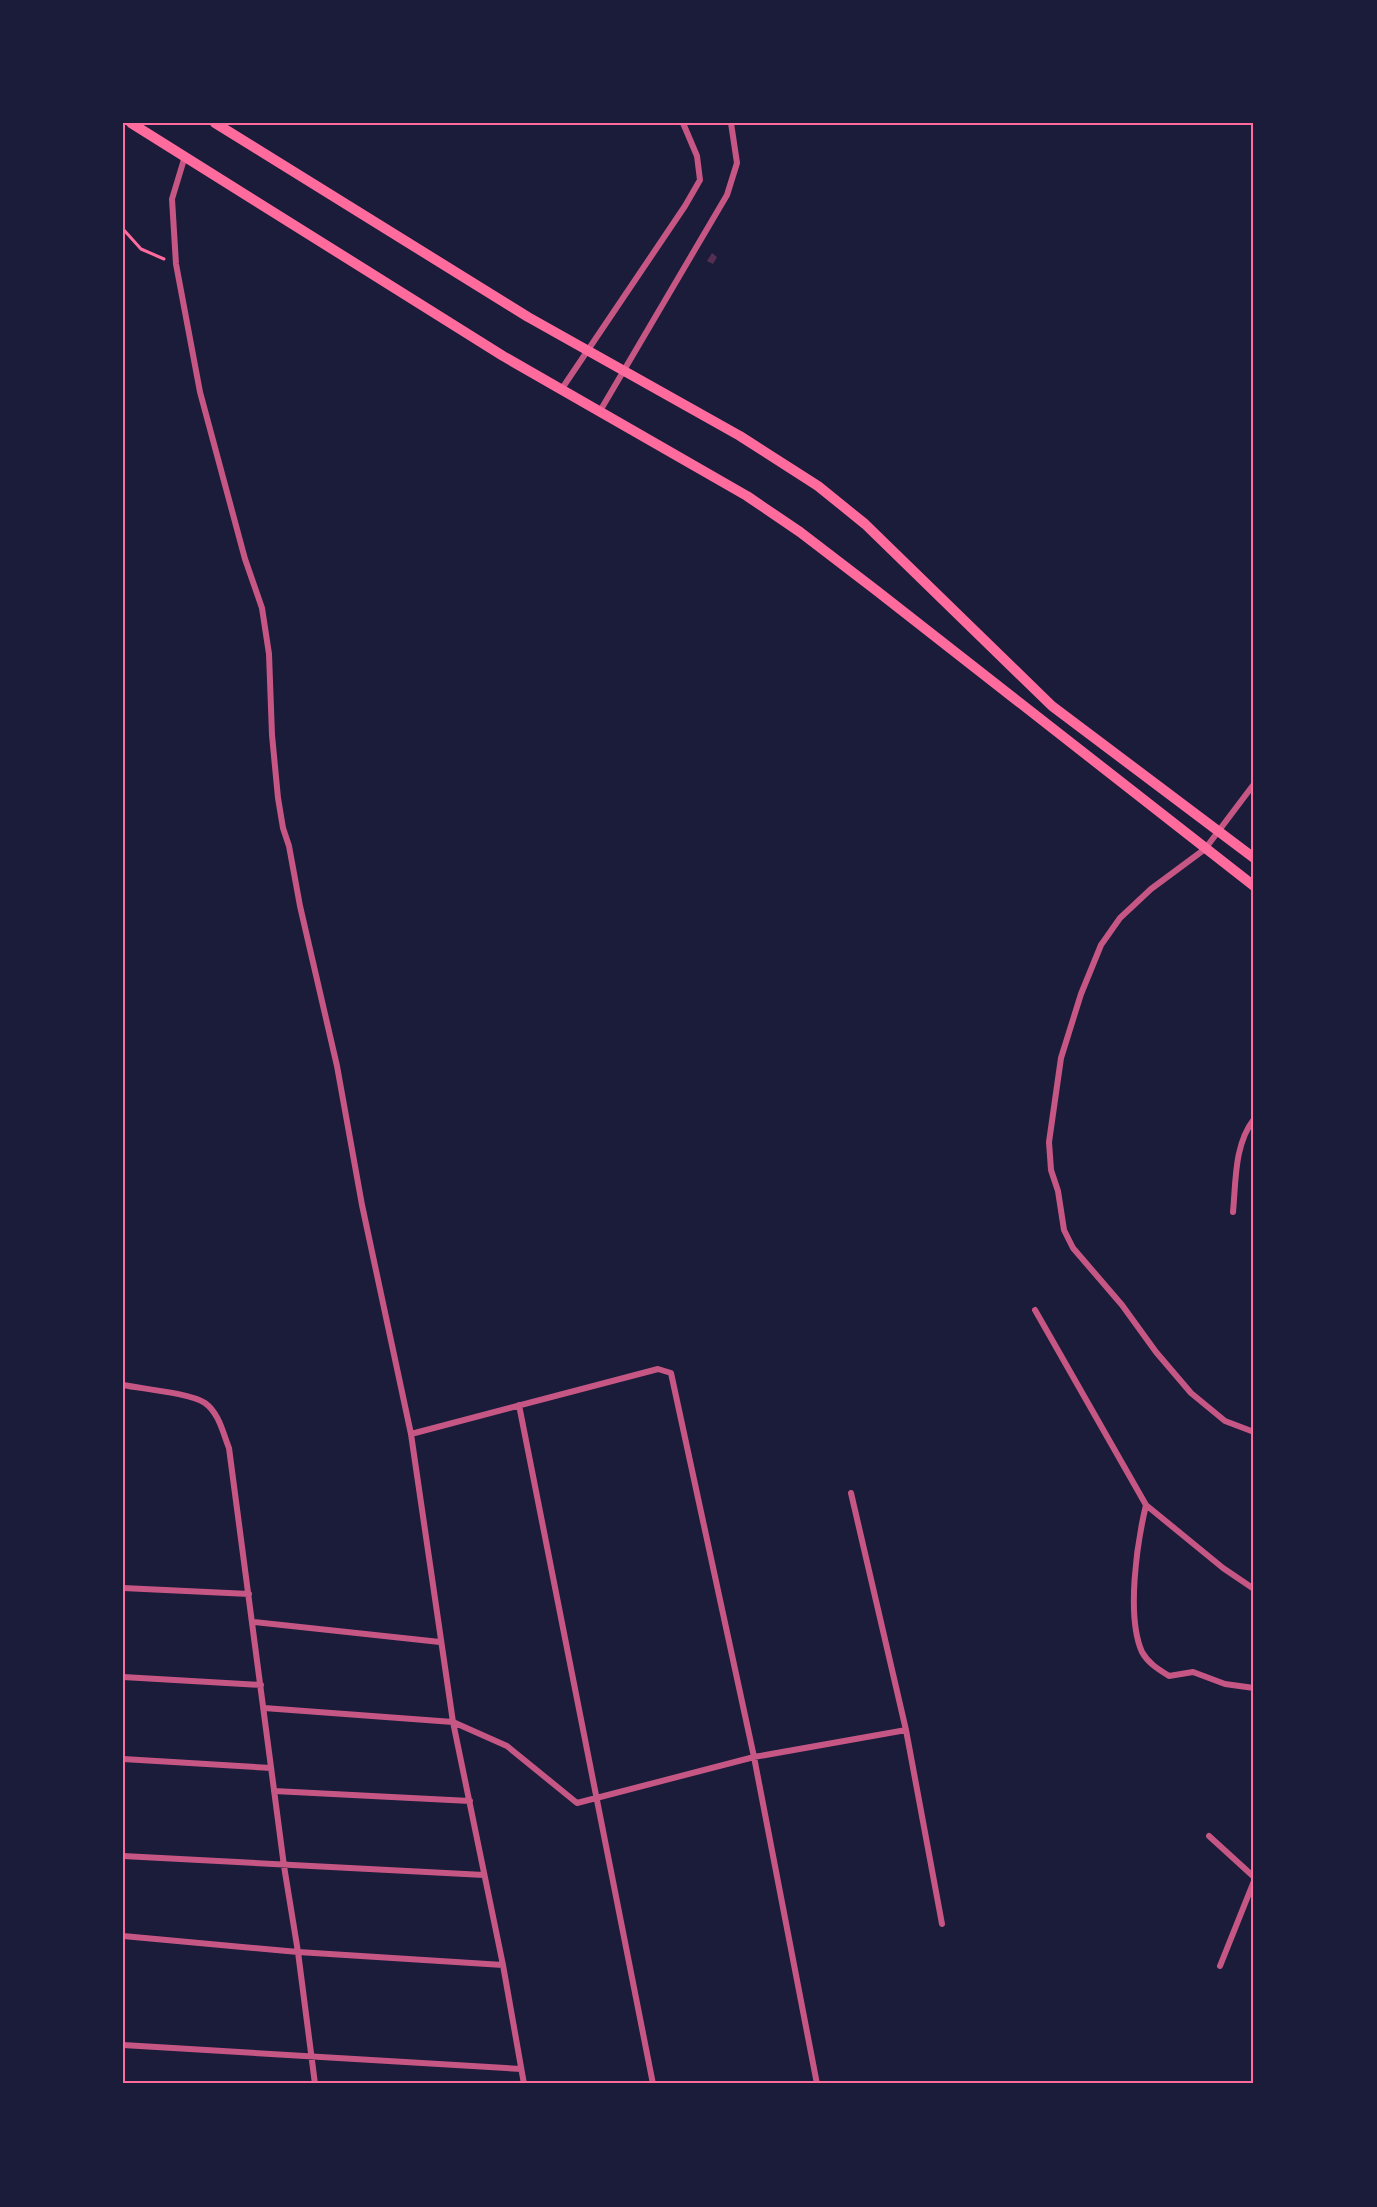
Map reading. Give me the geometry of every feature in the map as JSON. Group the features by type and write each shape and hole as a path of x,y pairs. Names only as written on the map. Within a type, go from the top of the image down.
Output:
{"main road":[{"path":"131,123 503,356 747,496 800,532 1254,886"},
{"path":"215,123 528,317 740,436 818,486 865,524 1052,706 1254,858"}],"street":[{"path":"561,390 700,180 698,156 682,123"},
{"path":"600,411 727,195 737,163 731,123"},
{"path":"185,156 172,199 176,264 200,392 245,559 262,608 269,654 272,735 283,828 289,846 300,906 337,1066 362,1205 411,1434 453,1722 503,1965 524,2084"},
{"path":"1254,784 1205,849 1152,889 1120,918 1101,945 1081,994 1060,1058 1049,1142 1051,1170 1058,1191 1064,1230 1073,1248 1122,1305 1156,1353 1191,1394 1225,1421 1254,1432"},
{"path":"1233,1212 1238,1154 1249,1125 1254,1119"},
{"path":"1035,1310 1146,1506 1223,1568 1254,1589"},
{"path":"411,1434 658,1369 671,1373 754,1757 817,2084"},
{"path":"123,1385 189,1397 205,1403 219,1421 229,1448 315,2084"},
{"path":"519,1406 653,2084"},
{"path":"851,1493 906,1730 942,1924"},
{"path":"1146,1506 1138,1544 1133,1613 1142,1651 1150,1664 1169,1676 1193,1672 1225,1684 1254,1688"},
{"path":"123,1588 249,1594"},
{"path":"253,1622 440,1642"},
{"path":"123,1677 261,1684"},
{"path":"264,1708 453,1722 507,1746 577,1803 754,1757 906,1730"},
{"path":"123,1759 272,1768"},
{"path":"274,1791 470,1801"},
{"path":"1209,1836 1254,1879 1220,1966"},
{"path":"123,1856 484,1875"},
{"path":"123,1936 298,1952 503,1965"},
{"path":"123,2045 521,2069"}],"path":[{"path":"123,229 141,249 176,264"}],"building":[{"path":"712,253 717,257 713,264 707,261"}]}
